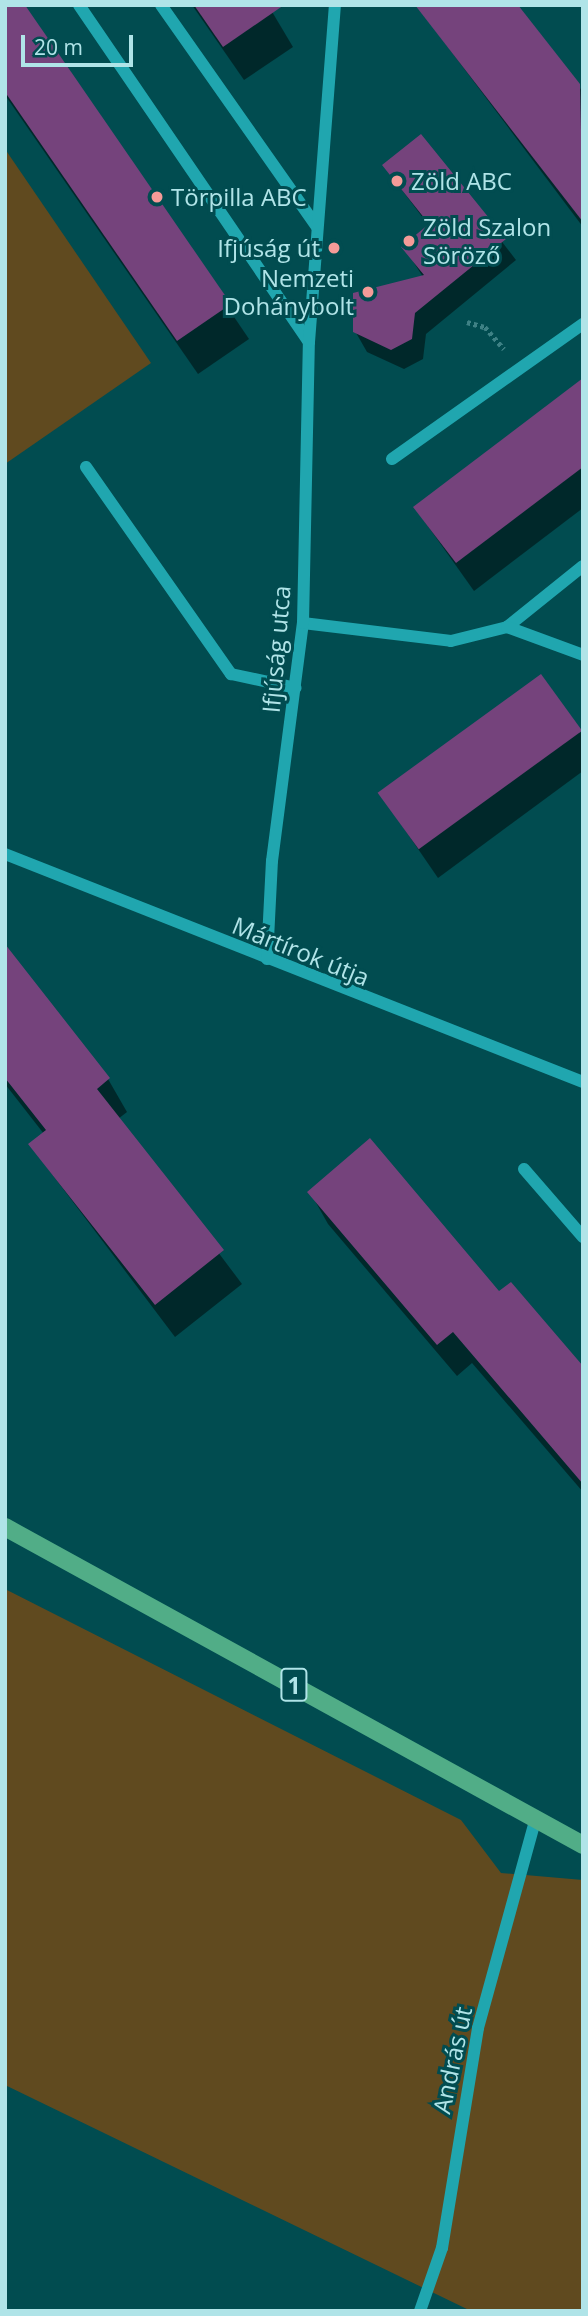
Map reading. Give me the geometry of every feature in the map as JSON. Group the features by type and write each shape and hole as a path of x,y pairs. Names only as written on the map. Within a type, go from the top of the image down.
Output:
{"main road":[{"name":"1","path":"5,1527 583,1845"}],"street":[{"path":"79,5 309,342"},
{"path":"161,5 317,227"},
{"name":"Ifjúság utca","path":"267,958 271,860 303,623 309,342 335,5"},
{"path":"392,459 583,324"},
{"path":"86,467 231,674 296,688"},
{"path":"303,623 451,641 507,626 583,566"},
{"path":"507,626 583,655"},
{"name":"Mártírok útja","path":"5,854 583,1082"},
{"path":"524,1169 583,1237"},
{"name":"András út","path":"420,2311 442,2248 478,2028 536,1818"}],"path":[{"path":"467,322 485,327 520,368"}],"shaded area":[{"path":"5,149 151,363 5,464"},
{"path":"5,1589 461,1820 501,1873 583,1880 583,2311 471,2311 5,2085"}],"building":[{"path":"5,5 25,5 231,304 177,341 5,92"},
{"path":"194,5 284,5 223,47"},
{"path":"415,5 518,5 580,84 583,222"},
{"path":"421,134 506,239 415,313 412,339 391,350 353,332 353,293 424,275 401,247 429,224 382,165"},
{"path":"583,378 583,467 456,563 413,507"},
{"path":"541,674 582,731 419,849 378,793"},
{"path":"5,944 110,1078 97,1089 224,1250 155,1305 28,1144 46,1130 5,1078"},
{"path":"370,1138 499,1291 511,1282 583,1366 583,1484 453,1332 437,1345 307,1192"}],"place":[{"name":"Zöld ABC","path":"397,181"},
{"name":"Törpilla ABC","path":"157,197"},
{"name":"Zöld Szalon Söröző","path":"409,241"},
{"name":"Ifjúság út","path":"334,248"},
{"name":"Nemzeti Dohánybolt","path":"368,292"}]}
